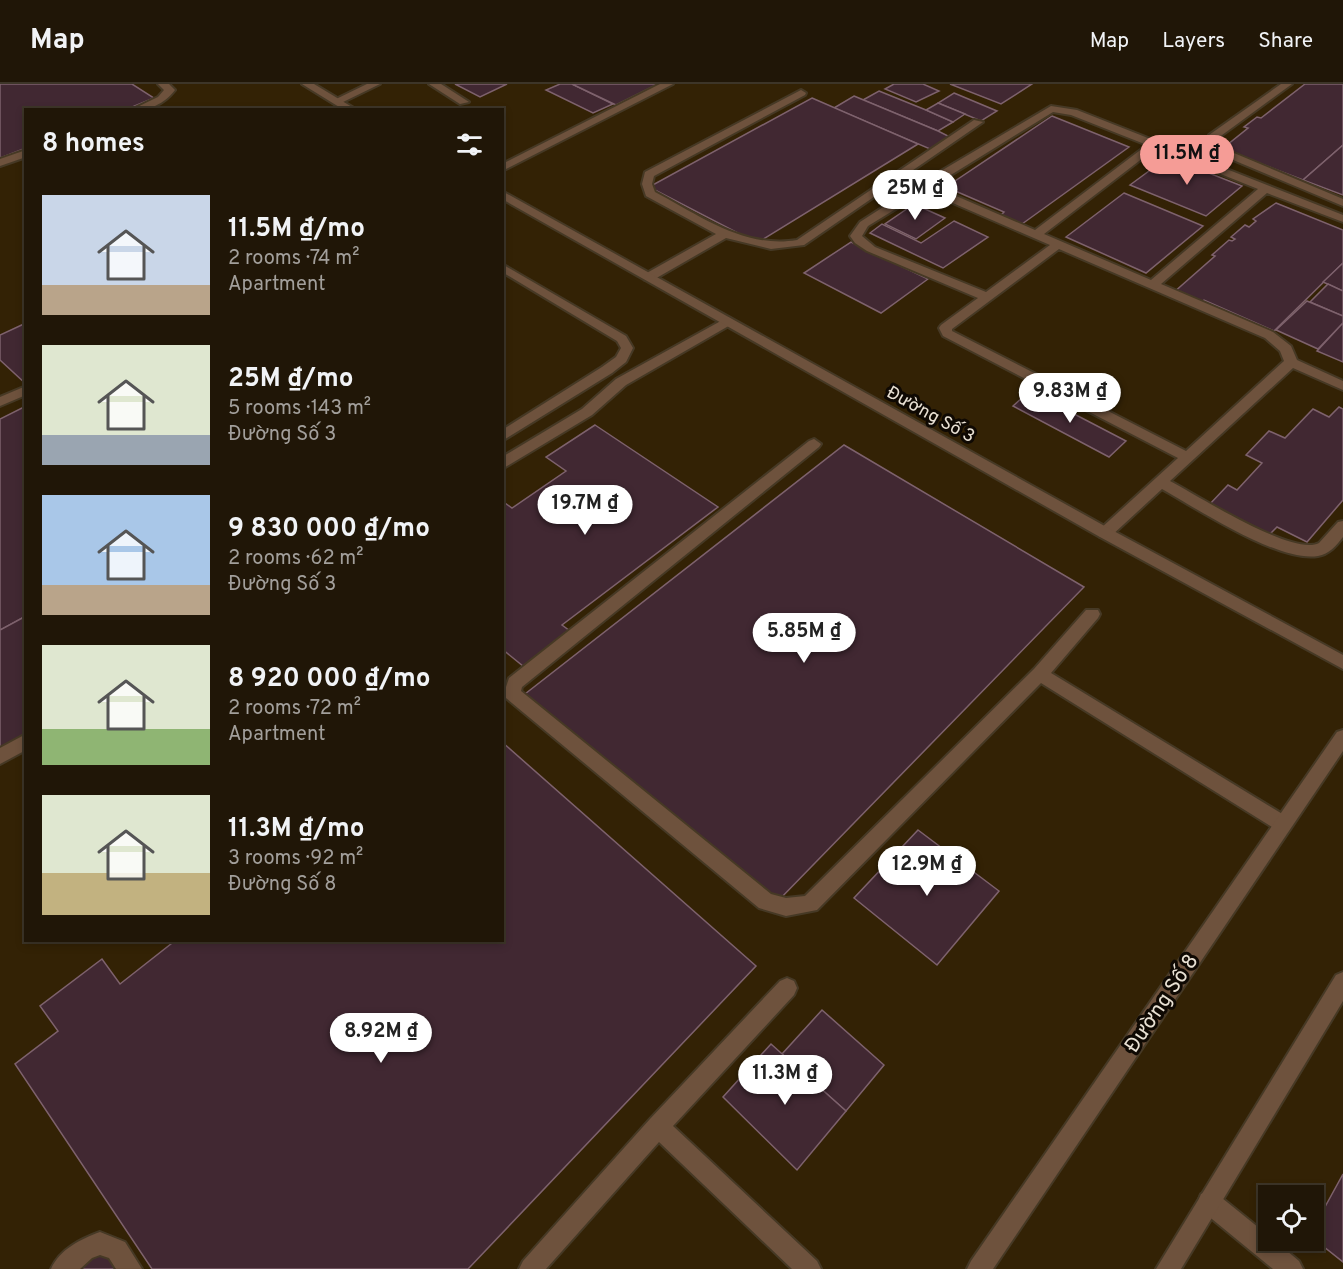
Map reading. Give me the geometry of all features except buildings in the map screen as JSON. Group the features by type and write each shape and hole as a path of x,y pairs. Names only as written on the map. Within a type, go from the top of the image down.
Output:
{"street":[{"path":"141,108 162,99 170,90 163,84"},
{"path":"307,84 349,108"},
{"path":"337,101 375,84"},
{"path":"434,84 464,102"},
{"path":"504,167 668,84"},
{"path":"1287,84 1214,137 1211,143 1218,150 1343,203"},
{"path":"801,93 649,174 646,184 650,194 725,234 757,245 784,246 800,243 978,122"},
{"path":"987,297 859,241 856,236 864,224 1052,109 1073,112 1343,219"},
{"path":"1035,235 1155,144"},
{"path":"0,163 24,154"},
{"path":"923,186 1269,335 1287,349 1291,362 1343,386"},
{"path":"1152,285 1265,189"},
{"name":"Đường Số 3","path":"504,195 1105,533 1343,663"},
{"path":"649,277 725,234"},
{"path":"1058,244 945,328 947,333 1187,457"},
{"path":"504,268 622,339 627,348 621,359 607,370 504,436"},
{"path":"504,463 587,412 621,382 728,321"},
{"path":"1105,533 1291,362"},
{"path":"0,402 24,391"},
{"path":"814,444 509,678 512,693 766,902 786,907 810,904 1040,674 1092,614"},
{"path":"1160,482 1273,542 1294,550 1316,551 1329,544 1343,526"},
{"path":"1040,674 1283,824"},
{"name":"Đường Số 8","path":"979,1269 1343,737"},
{"path":"0,757 24,742"},
{"path":"1168,1269 1343,982"},
{"path":"531,1269 787,988"},
{"path":"658,1127 809,1269"},
{"path":"1209,1202 1291,1269"},
{"path":"63,1269 84,1250 100,1243 117,1250 130,1269"}],"shaded area":[{"path":"0,84 1343,84 1343,1269 0,1269"}]}
